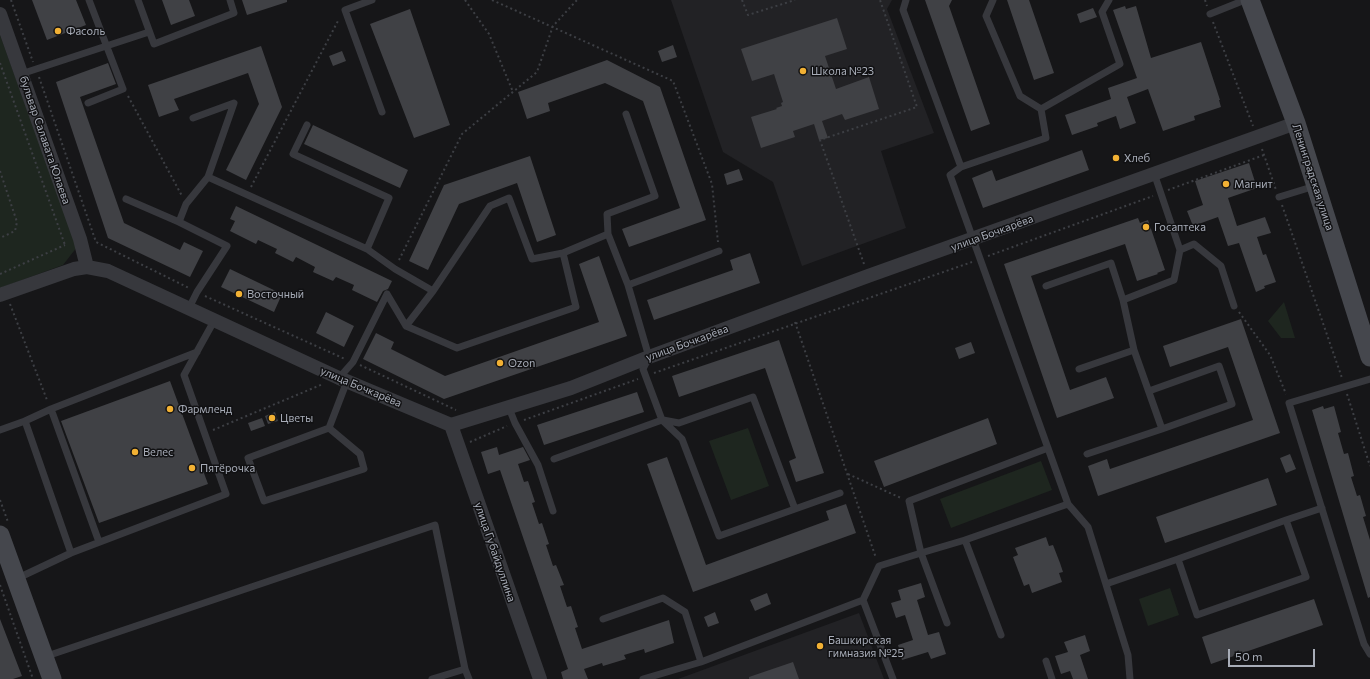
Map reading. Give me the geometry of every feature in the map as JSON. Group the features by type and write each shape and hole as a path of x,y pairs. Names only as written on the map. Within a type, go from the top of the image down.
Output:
{"street":[{"name":"Ленинградская улица","path":"1250,0 1296,123 1370,357"},
{"name":"бульвар Салавата Юлаева","path":"0,14 80,239 87,267"},
{"name":"улица Бочкарёва","path":"87,267 108,271 189,308 214,322 451,425 571,388 649,357 868,276 973,240 1154,173 1296,123"},
{"path":"3,294 74,269 87,267"},
{"name":"улица Губайдуллина","path":"451,425 540,679"},
{"path":"0,535 8,582 44,657 52,679"}],"lane":[{"path":"88,104 123,88 89,0"},
{"path":"138,0 154,44 234,13 230,0"},
{"path":"372,0 345,10 382,112"},
{"path":"906,0 903,10 961,167"},
{"path":"993,0 986,16 1020,96 1041,109 1046,138 961,167 950,175 1068,504 1088,527 1128,655 1130,679"},
{"path":"1041,109 1120,64 1102,12 1109,0"},
{"path":"1210,14 1245,0"},
{"path":"21,74 35,68 150,32"},
{"path":"179,222 186,204 208,177 234,103 193,118"},
{"path":"626,114 655,196 607,214 608,234 628,285 649,357 643,369 645,376 662,420 682,439 719,536 840,493"},
{"path":"307,125 293,154 389,198 367,250"},
{"path":"1123,300 1174,280 1180,250 1154,173"},
{"path":"208,177 367,250 433,291"},
{"path":"1279,197 1317,186"},
{"path":"406,326 433,291 490,206 509,198 532,259 563,253 608,234"},
{"path":"126,199 179,222 227,246 197,292 189,308"},
{"path":"1180,250 1194,244 1221,266 1234,306"},
{"path":"628,285 719,251"},
{"path":"329,428 343,379 387,294 406,326 457,348 576,307 563,253"},
{"path":"1046,286 1111,263 1123,300 1134,350 1162,429"},
{"path":"8,582 71,553 226,494 184,375 214,322"},
{"path":"1079,369 1134,350"},
{"path":"0,430 197,352"},
{"path":"1086,454 1232,404 1219,366 1149,391"},
{"path":"1370,379 1344,385 1289,403 1364,644 1370,654"},
{"path":"554,459 662,420 679,423 753,397 795,509"},
{"path":"509,408 515,423 538,465 553,511"},
{"path":"51,409 99,542"},
{"path":"25,421 71,553"},
{"path":"329,428 360,454 364,469 264,502 248,458 329,428"},
{"path":"946,623 922,554 909,501 1048,448"},
{"path":"643,679 700,662 863,600 879,566 965,540 1068,504"},
{"path":"1106,584 1322,508"},
{"path":"1178,559 1197,615 1277,587 1306,576 1286,520"},
{"path":"44,657 435,525 465,669 469,679"},
{"path":"965,540 1001,636"},
{"path":"603,619 663,598 685,612 700,662"},
{"path":"863,600 893,679"},
{"path":"1046,661 1052,679"},
{"path":"432,679 465,669"}],"path":[{"path":"11,0 96,242 197,292 449,407"},
{"path":"465,0 489,34 513,92"},
{"path":"492,0 673,81 712,184 719,251"},
{"path":"395,268 462,134 537,72 553,26 577,0"},
{"path":"742,0 748,14 795,0"},
{"path":"868,276 820,140 917,107 880,0"},
{"path":"1205,0 1258,137 1344,385 1370,466"},
{"path":"247,195 333,28 345,10"},
{"path":"0,63 65,245 0,274"},
{"path":"123,88 186,204"},
{"path":"487,434 795,322 980,259 1264,155"},
{"path":"0,171 17,222 15,231 0,238"},
{"path":"3,294 51,409"},
{"path":"1234,306 1270,355 1289,403"},
{"path":"795,322 879,566"},
{"path":"204,434 343,379"},
{"path":"848,473 909,501"},
{"path":"8,582 33,679"}],"shaded area":[{"name":"Школа №23","path":"671,0 892,0 887,9 934,133 881,151 906,228 802,266 773,182 723,152"},
{"path":"0,35 77,247 63,265 0,288"},
{"path":"1284,302 1295,338 1281,338 1268,321"},
{"path":"748,428 769,486 731,500 709,441"},
{"path":"1041,461 1052,490 951,528 940,499"},
{"path":"1170,588 1179,615 1148,626 1139,599"},
{"name":"Башкирская гимназия №25","path":"859,613 884,679 678,679"}],"building":[{"path":"32,0 76,0 86,25 47,40"},
{"path":"162,0 189,0 195,16 171,25"},
{"path":"242,0 287,0 287,2 247,15"},
{"path":"925,0 952,0 949,6 990,124 971,131"},
{"path":"1007,0 1029,0 1054,73 1034,80"},
{"path":"1125,6 1126,9 1136,6 1151,58 1201,42 1221,107 1194,116 1195,120 1163,131 1148,89 1127,97 1136,123 1120,129 1116,116 1097,123 1098,126 1072,135 1065,115 1111,99 1108,88 1137,78 1113,10"},
{"path":"1093,8 1097,17 1080,23 1077,14"},
{"path":"410,9 450,125 414,138 370,24"},
{"path":"837,18 847,49 825,56 836,89 869,77 879,109 845,120 842,114 822,121 828,138 819,140 814,124 793,131 795,137 761,148 751,117 777,109 776,108 782,106 781,103 783,102 774,74 752,81 741,49"},
{"path":"673,45 677,57 662,62 658,51"},
{"path":"261,46 282,107 246,180 226,170 259,104 248,73 174,99 179,110 159,117 148,85"},
{"path":"342,51 346,61 333,66 329,56"},
{"path":"607,60 660,87 706,220 629,247 622,229 680,208 643,101 605,83 548,103 550,111 527,119 518,92"},
{"path":"108,63 116,84 80,97 124,223 180,250 184,242 203,251 190,277 108,238 56,82"},
{"path":"313,125 408,170 400,188 304,144"},
{"path":"1082,150 1089,170 983,208 972,178 992,170 996,181"},
{"path":"530,156 556,235 537,242 517,183 459,204 428,270 409,261 444,185"},
{"path":"1249,163 1257,188 1228,198 1237,226 1265,217 1271,233 1257,237 1263,255 1266,254 1276,282 1264,286 1265,288 1256,292 1239,243 1228,246 1218,217 1193,226 1187,211 1203,205 1195,181"},
{"path":"739,169 743,180 727,185 724,174"},
{"path":"236,206 392,281 388,289 383,291 377,302 352,290 354,285 336,277 333,281 313,272 315,267 296,257 293,262 275,253 277,249 258,240 256,244 230,231 235,221 230,219"},
{"path":"1138,218 1140,223 1148,220 1165,270 1157,273 1158,274 1137,281 1125,244 1031,276 1070,390 1106,377 1114,398 1057,418 1004,264"},
{"path":"750,253 760,283 654,320 647,300 733,270 730,260"},
{"path":"599,256 627,336 444,399 363,359 376,333 394,342 391,349 445,376 599,322 579,264"},
{"path":"230,269 282,294 274,312 221,287"},
{"path":"326,312 354,326 344,347 316,333"},
{"path":"1241,319 1280,433 1098,496 1088,466 1107,459 1110,469 1253,420 1228,347 1170,367 1163,346"},
{"path":"779,340 824,473 796,482 789,461 796,458 765,368 679,397 672,376"},
{"path":"971,342 975,353 959,359 955,348"},
{"name":"Велес","path":"170,381 208,484 99,523 61,421"},
{"path":"637,392 644,412 544,445 537,425"},
{"path":"1323,406 1324,409 1334,406 1341,432 1338,433 1344,454 1348,453 1354,476 1351,477 1357,496 1360,495 1366,516 1363,517 1370,540 1370,597 1368,598 1312,410"},
{"name":"Цветы","path":"275,412 278,421 268,424 265,416"},
{"path":"262,418 265,426 251,431 248,423"},
{"path":"988,418 997,444 884,487 874,461"},
{"path":"497,447 499,455 523,447 530,460 518,464 524,482 528,481 535,502 532,503 539,524 542,523 549,544 546,545 553,566 556,565 564,585 560,586 567,607 571,606 578,627 575,628 582,649 669,620 674,643 645,653 644,649 624,655 626,659 603,666 602,663 584,669 588,679 563,679 561,672 568,669 500,470 488,474 481,452"},
{"path":"1290,454 1296,469 1286,473 1280,458"},
{"path":"667,457 706,565 829,520 826,511 846,504 856,533 693,592 647,464"},
{"path":"1268,478 1277,505 1165,543 1156,517"},
{"path":"1046,537 1049,546 1053,545 1060,563 1063,572 1059,573 1062,582 1032,593 1029,584 1024,586 1013,557 1018,555 1015,548"},
{"path":"921,583 925,597 917,600 928,635 939,632 946,654 931,659 928,652 902,660 898,645 913,640 905,615 896,618 891,603 901,600 898,590"},
{"path":"767,593 771,604 755,611 750,600"},
{"path":"1314,599 1323,625 1211,664 1202,637"},
{"path":"715,612 719,623 708,627 704,617"},
{"path":"0,619 22,676 13,679 0,679"},
{"path":"1085,635 1090,651 1080,655 1088,679 1073,679 1070,671 1061,674 1055,656 1068,652 1064,642"},
{"path":"793,662 799,679 749,679 749,677"}],"place":[{"name":"Фасоль","path":"58,31"},
{"name":"Школа №23","path":"803,71"},
{"name":"Хлеб","path":"1116,158"},
{"name":"Магнит","path":"1226,184"},
{"name":"Госаптека","path":"1146,227"},
{"name":"Восточный","path":"239,294"},
{"name":"Ozon","path":"500,363"},
{"name":"Фармленд","path":"170,409"},
{"name":"Цветы","path":"272,418"},
{"name":"Велес","path":"135,452"},
{"name":"Пятёрочка","path":"192,468"},
{"name":"Башкирская гимназия №25","path":"820,646"}]}
